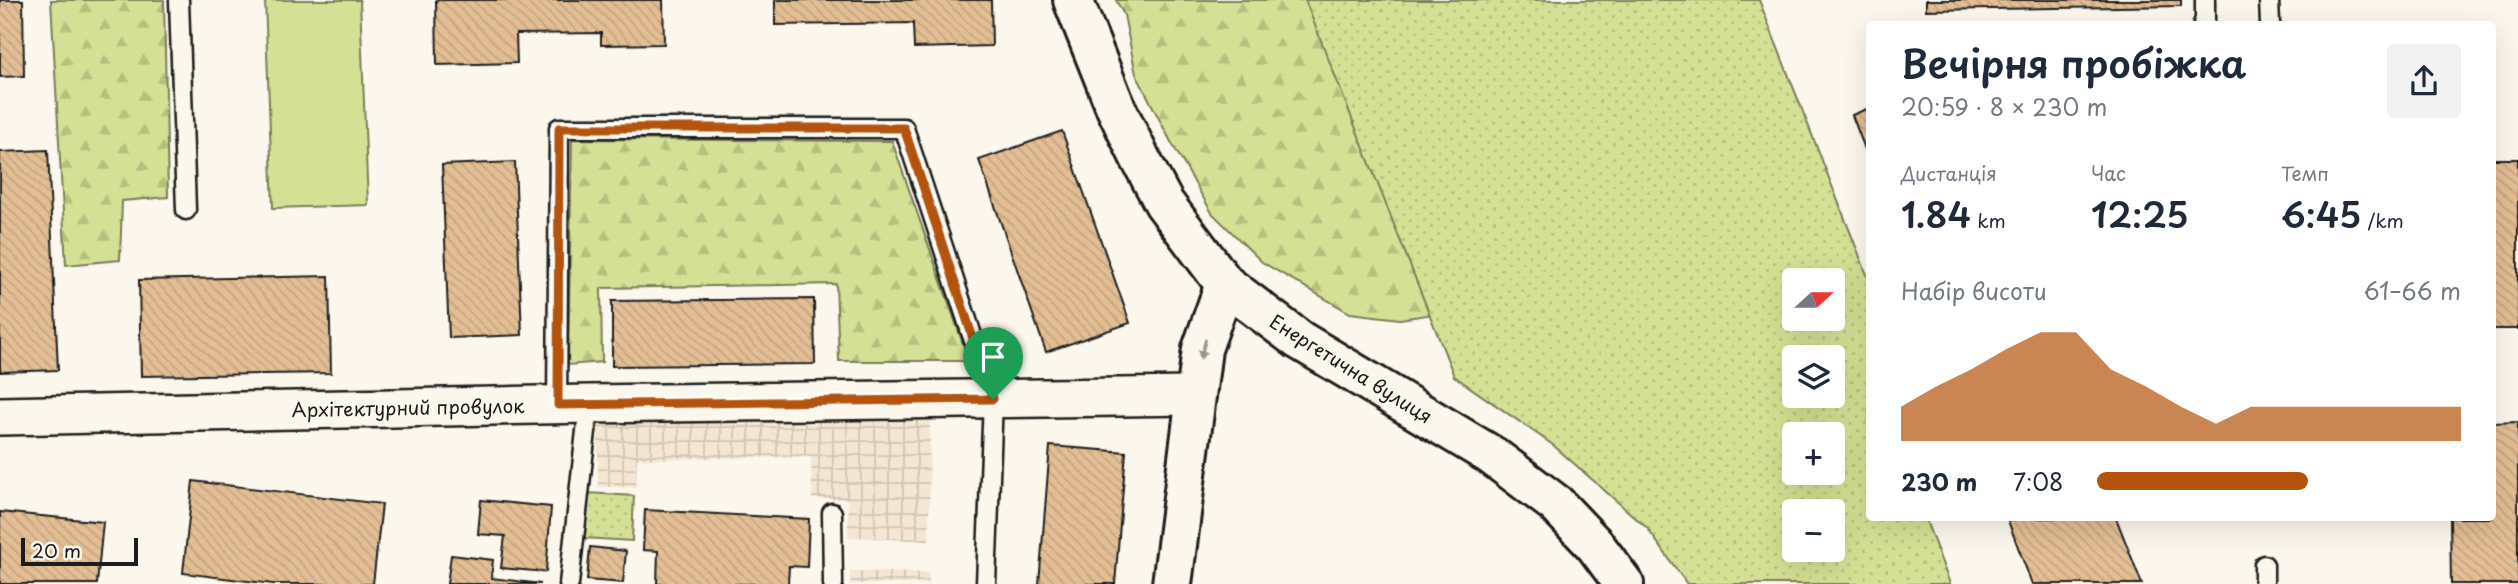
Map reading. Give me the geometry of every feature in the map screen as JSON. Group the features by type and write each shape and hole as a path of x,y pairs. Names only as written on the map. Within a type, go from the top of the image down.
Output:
{"main road":[{"name":"Енергетична вулиця","path":"1073,0 1116,108 1164,203 1225,284 1300,340 1491,455 1556,504 1595,545 1624,584"},
{"path":"1172,584 1202,349 1225,284"}],"street":[{"name":"Архітектурний провулок","path":"0,416 573,404 1194,396"}],"lane":[{"path":"179,0 186,210"},
{"path":"2205,0 2205,21"},
{"path":"2269,0 2270,21"},
{"path":"569,584 573,404 559,128 904,128 993,399 986,584"},
{"path":"832,513 833,584"},
{"path":"2264,565 2264,584"}],"shaded area":[{"path":"930,410 929,541 848,537 848,499 812,499 811,457 637,459 636,487 598,487 598,412"},
{"path":"850,571 929,573 929,584 850,584"}],"green space":[{"path":"51,0 164,0 168,197 122,201 120,260 66,265"},
{"path":"265,0 360,0 368,205 273,208"},
{"path":"1116,0 1375,0 1434,314 1400,319 1350,313 1262,262 1212,213 1136,74 1124,15"},
{"path":"1305,0 1759,0 1866,272 1866,521 1926,521 1950,584 1687,584 1647,528 1553,445 1454,376"},
{"path":"572,139 892,141 969,361 839,361 836,284 601,288 602,362 568,365"},
{"path":"587,493 634,496 632,541 584,538"}],"building":[{"path":"0,0 23,0 24,76 0,77"},
{"path":"436,0 663,0 664,44 601,45 601,33 516,34 517,63 437,65"},
{"path":"775,0 991,0 992,46 914,48 913,23 775,25"},
{"path":"1926,0 2181,0 2181,6 1926,10"},
{"path":"1866,109 1866,152 1852,115"},
{"path":"1062,131 1130,323 1046,352 979,160"},
{"path":"48,150 58,370 0,372 0,152"},
{"path":"2496,159 2518,159 2518,329 2496,329"},
{"path":"515,162 522,335 449,338 442,165"},
{"path":"329,276 331,373 141,376 139,280"},
{"path":"814,299 815,364 612,366 612,301"},
{"path":"2518,422 2518,584 2451,584 2450,521 2496,521 2496,423"},
{"path":"1050,446 1126,452 1115,584 1039,584"},
{"path":"193,481 382,504 373,584 273,584 183,573"},
{"path":"481,500 551,507 546,572 501,568 505,536 478,534"},
{"path":"645,510 809,519 807,567 789,566 788,584 657,584 658,551 643,550"},
{"path":"0,512 103,522 97,584 0,584"},
{"path":"2008,521 2117,521 2142,584 2032,584"},
{"path":"590,547 626,551 623,583 587,580"},
{"path":"451,555 493,560 491,578 541,584 447,584"}],"route":[{"path":"559,128 904,128 993,399 558,405 559,128"}]}
